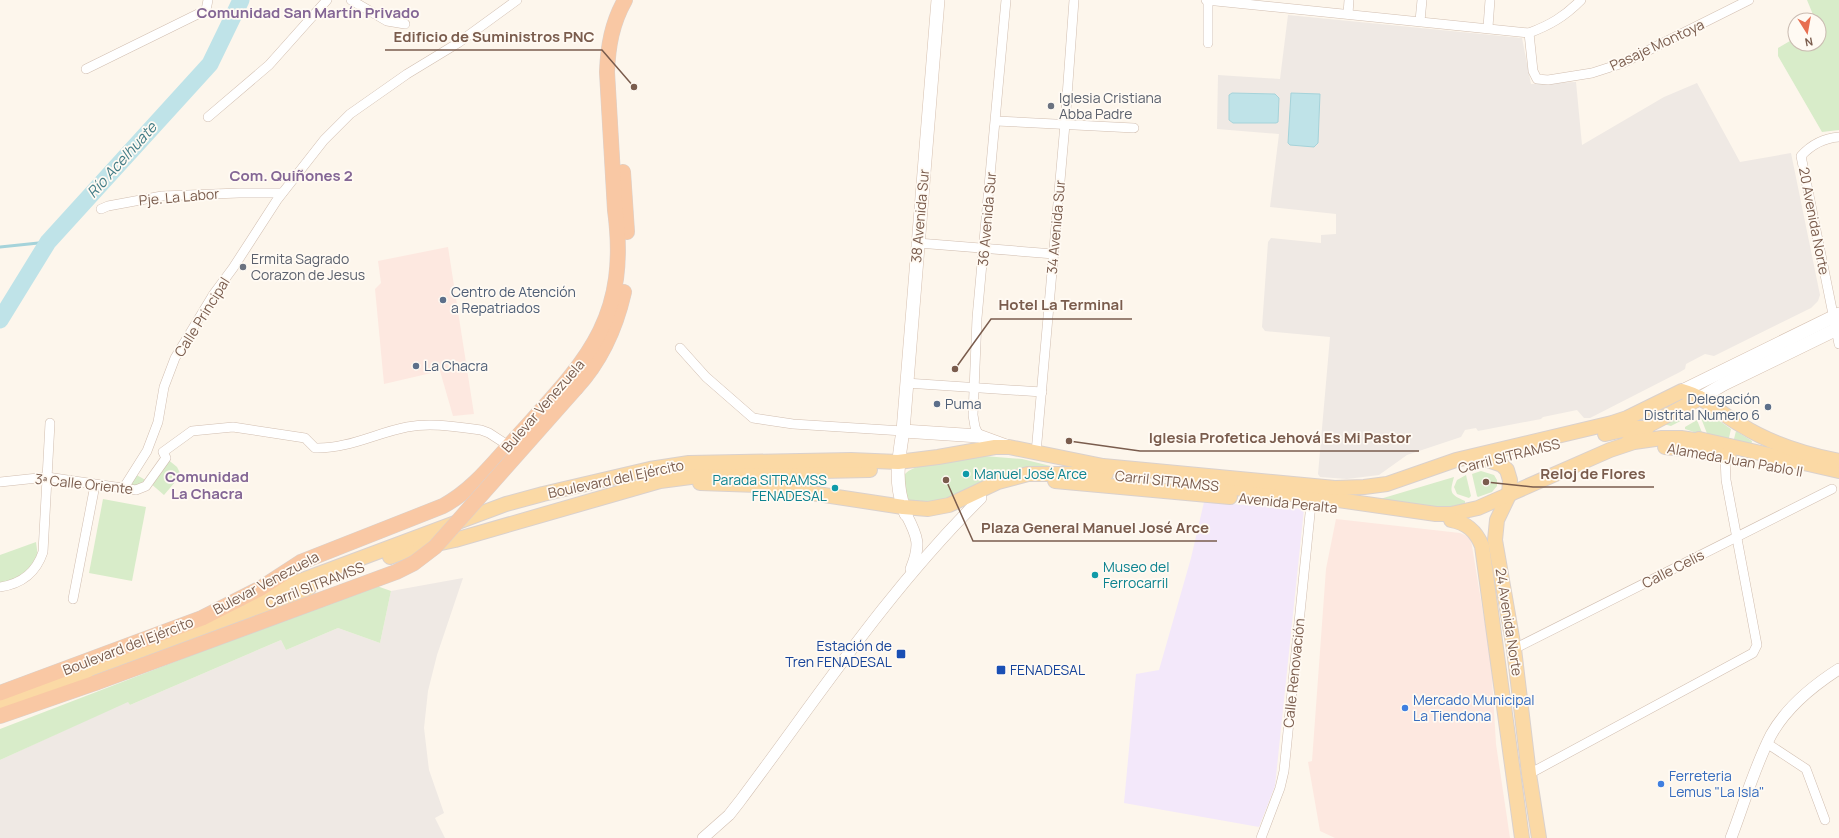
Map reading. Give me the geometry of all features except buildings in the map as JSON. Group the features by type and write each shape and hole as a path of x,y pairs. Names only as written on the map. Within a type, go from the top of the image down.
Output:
{"highway":[{"name":"Bulevar Venezuela","path":"202,618 261,588 301,562 443,506 457,499 484,474 569,380 587,357 607,318 614,291 618,245 607,55 612,27 625,0"},
{"name":"Bulevar Venezuela","path":"576,388 589,373 607,343 619,313 625,284 627,241 617,60 622,30 636,0"},
{"name":"Boulevard del Ejército","path":"0,716 95,683 396,572 414,563 435,547 576,388"},
{"name":"Boulevard del Ejército","path":"0,693 202,618"}],"main road":[{"name":"38 Avenida Sur","path":"903,431 938,0"},
{"path":"1682,391 1837,322"},
{"path":"1700,398 1837,322"},
{"name":"Alameda Juan Pablo II","path":"1682,391 1700,398 1741,426 1770,440 1802,453 1839,461"},
{"name":"Avenida Peralta","path":"903,431 979,436 1009,447 1103,466 1335,488 1374,486 1474,455 1618,421 1682,391"},
{"name":"Avenida Peralta","path":"905,511 916,517 934,517 951,513 1007,487 1027,482 1046,480 1310,500 1406,517 1451,520 1476,517 1507,500 1608,458 1644,428 1700,398"},
{"name":"Carril SITRAMSS","path":"1310,500 1360,495 1396,489 1451,470 1632,428 1668,430 1707,442"},
{"path":"903,431 898,466 899,496 905,511"},
{"name":"Carril SITRAMSS","path":"637,486 698,482 758,485 905,511 939,508 958,502 998,482 1028,474 1095,473 1310,500 1436,514 1451,514 1507,500 1626,444 1662,438 1687,439 1707,442 1839,471"},
{"name":"Avenida Peralta","path":"898,466 977,449 1009,447"},
{"name":"Alameda Juan Pablo II","path":"1608,458 1634,450 1662,447 1687,449 1725,456 1836,484"},
{"name":"Carril SITRAMSS","path":"0,706 391,556 409,550 454,540 637,486 673,478 721,473 898,466 987,453 1006,454 1071,466 1095,473"},
{"name":"24 Avenida Norte","path":"1474,455 1502,465 1507,470 1510,480 1507,500 1497,520 1495,540 1514,649 1529,774 1539,838"},
{"name":"Boulevard del Ejército","path":"202,618 506,504 650,469 705,462 851,460 898,466"},
{"name":"24 Avenida Norte","path":"1451,520 1467,525 1474,531 1482,546 1522,838"},
{"name":"Boulevard del Ejército","path":"0,723 45,705 75,690"}],"street":[{"path":"86,69 206,10 208,0"},
{"path":"208,117 269,65 327,0"},
{"path":"351,0 387,20 405,24"},
{"name":"Calle Principal","path":"123,489 146,451 158,422 164,387 175,358 213,294 233,268 282,193 324,140 350,114 407,74 458,43 516,0"},
{"name":"36 Avenida Sur","path":"979,436 975,427 973,415 977,318 1006,0"},
{"name":"34 Avenida Sur","path":"1036,453 1065,124 1074,0"},
{"path":"1208,43 1207,0 1279,4 1348,14 1488,27 1529,33 1552,24 1572,5 1580,0"},
{"path":"1348,14 1349,0"},
{"path":"1420,21 1422,0"},
{"path":"1488,27 1490,0"},
{"name":"Pasaje Montoya","path":"1529,33 1533,73 1537,79 1548,80 1602,70 1623,64 1749,0"},
{"path":"996,121 1134,128"},
{"name":"20 Avenida Norte","path":"1839,137 1829,138 1808,148 1801,156 1837,322 1839,344"},
{"name":"Pje. La Labor","path":"101,209 108,206 162,196 239,192 282,193"},
{"path":"918,243 1054,254"},
{"path":"680,348 706,377 753,418 793,424 903,431"},
{"path":"906,383 1042,392"},
{"path":"0,587 10,585 26,578 40,560 44,543 50,423"},
{"name":"3ª Calle Oriente","path":"0,482 47,477 136,490 146,486 166,458 163,452 192,431 232,426 305,438 315,448 340,446 408,426 423,425 462,427 481,430 489,432 509,446"},
{"path":"1529,774 1753,653 1757,645 1738,537 1726,480 1725,456"},
{"name":"Calle Celis","path":"1514,649 1738,537 1836,484"},
{"path":"73,599 95,485"},
{"path":"703,838 729,815 740,801 827,681 908,575 981,498"},
{"name":"Calle Renovación","path":"1261,838 1280,788 1284,771 1310,500"},
{"path":"905,511 918,539 916,557 908,575"},
{"path":"1731,838 1755,773 1772,734 1785,715 1800,699 1839,669"},
{"path":"1768,744 1806,769 1825,820"}],"shaded area":[{"path":"1288,15 1522,38 1531,84 1576,82 1582,145 1664,97 1697,83 1740,162 1791,153 1820,295 1818,301 1811,308 1714,356 1705,354 1686,364 1685,369 1680,372 1590,418 1584,418 1577,410 1543,417 1541,419 1478,431 1476,428 1465,430 1461,437 1407,455 1379,475 1347,479 1320,477 1318,474 1330,337 1265,331 1262,327 1268,242 1271,238 1321,243 1321,235 1336,234 1336,214 1270,207 1279,134 1217,129 1218,75 1280,79"},
{"path":"448,247 474,414 453,416 440,371 384,384 375,289 381,283 378,261"},
{"path":"1204,502 1304,509 1275,786 1259,827 1124,803 1136,674 1159,670 1191,558"},
{"name":"Mercado Municipal La Tiendona","path":"1336,519 1460,533 1471,540 1491,661 1496,744 1510,838 1335,838 1320,831 1308,762 1312,761 1326,569"},
{"path":"463,578 437,655 428,691 424,728 429,770 444,813 435,818 445,838 0,838 0,760 128,701 130,705 281,640 286,650 338,628 380,643 391,591"}],"green space":[{"path":"1807,0 1839,0 1839,130 1822,132 1778,56 1778,48 1787,43 1787,52 1827,52 1827,12 1812,12"},
{"path":"1677,401 1677,403 1644,422 1628,422"},
{"path":"1689,411 1690,416 1671,426 1663,424"},
{"path":"1711,415 1731,429 1728,442 1708,436 1701,418"},
{"path":"1697,420 1703,435 1685,429 1685,427"},
{"path":"1736,431 1752,441 1751,447 1733,443"},
{"path":"984,456 1022,459 1063,469 945,504 912,502 907,498 903,491 903,478 906,473 912,469 931,463"},
{"path":"166,458 177,467 181,475 164,495 149,482"},
{"path":"1481,471 1494,475 1497,480 1497,486 1492,492 1478,497 1472,474"},
{"path":"133,473 149,482 123,489"},
{"path":"1466,475 1471,496 1469,498 1457,494 1454,487 1457,480"},
{"path":"1454,477 1452,492 1465,501 1465,504 1434,509 1380,499"},
{"path":"103,499 146,507 132,581 89,573"},
{"path":"36,542 38,557 31,573 0,587 0,555"},
{"path":"374,585 391,591 380,643 338,628 286,650 281,640 130,705 128,702 0,760 0,729"}],"water":[{"path":"1232,93 1275,94 1279,98 1278,122 1233,123 1229,120 1229,95"},
{"path":"1291,93 1320,94 1318,143 1314,147 1290,145 1288,143"}],"waterway":[{"name":"Río Acelhuate","path":"0,320 48,242 210,64 241,0"},
{"path":"0,247 48,242"}],"place":[{"name":"Edificio de Suministros PNC","path":"634,87"},
{"name":"Iglesia Cristiana Abba Padre","path":"1051,106"},
{"name":"Ermita Sagrado Corazon de Jesus","path":"243,267"},
{"name":"Centro de Atención a Repatriados","path":"443,300"},
{"name":"La Chacra","path":"416,366"},
{"name":"Hotel La Terminal","path":"955,369"},
{"name":"Puma","path":"937,404"},
{"name":"Delegación Distrital Numero 6","path":"1768,407"},
{"name":"Iglesia Profetica Jehová Es Mi Pastor","path":"1069,441"},
{"name":"Manuel José Arce","path":"966,474"},
{"name":"Plaza General Manuel José Arce","path":"946,480"},
{"name":"Reloj de Flores","path":"1486,482"},
{"name":"Parada SITRAMSS FENADESAL","path":"835,488"},
{"name":"Museo del Ferrocarril","path":"1095,575"},
{"name":"Estación de Tren FENADESAL","path":"901,654"},
{"name":"FENADESAL","path":"1001,670"},
{"name":"Mercado Municipal La Tiendona","path":"1405,708"},
{"name":"Ferreteria Lemus \"La Isla\"","path":"1661,784"}],"district":[{"name":"Comunidad San Martín Privado","path":"308,13"},
{"name":"Com. Quiñones 2","path":"291,176"},
{"name":"Comunidad La Chacra","path":"207,486"}]}
